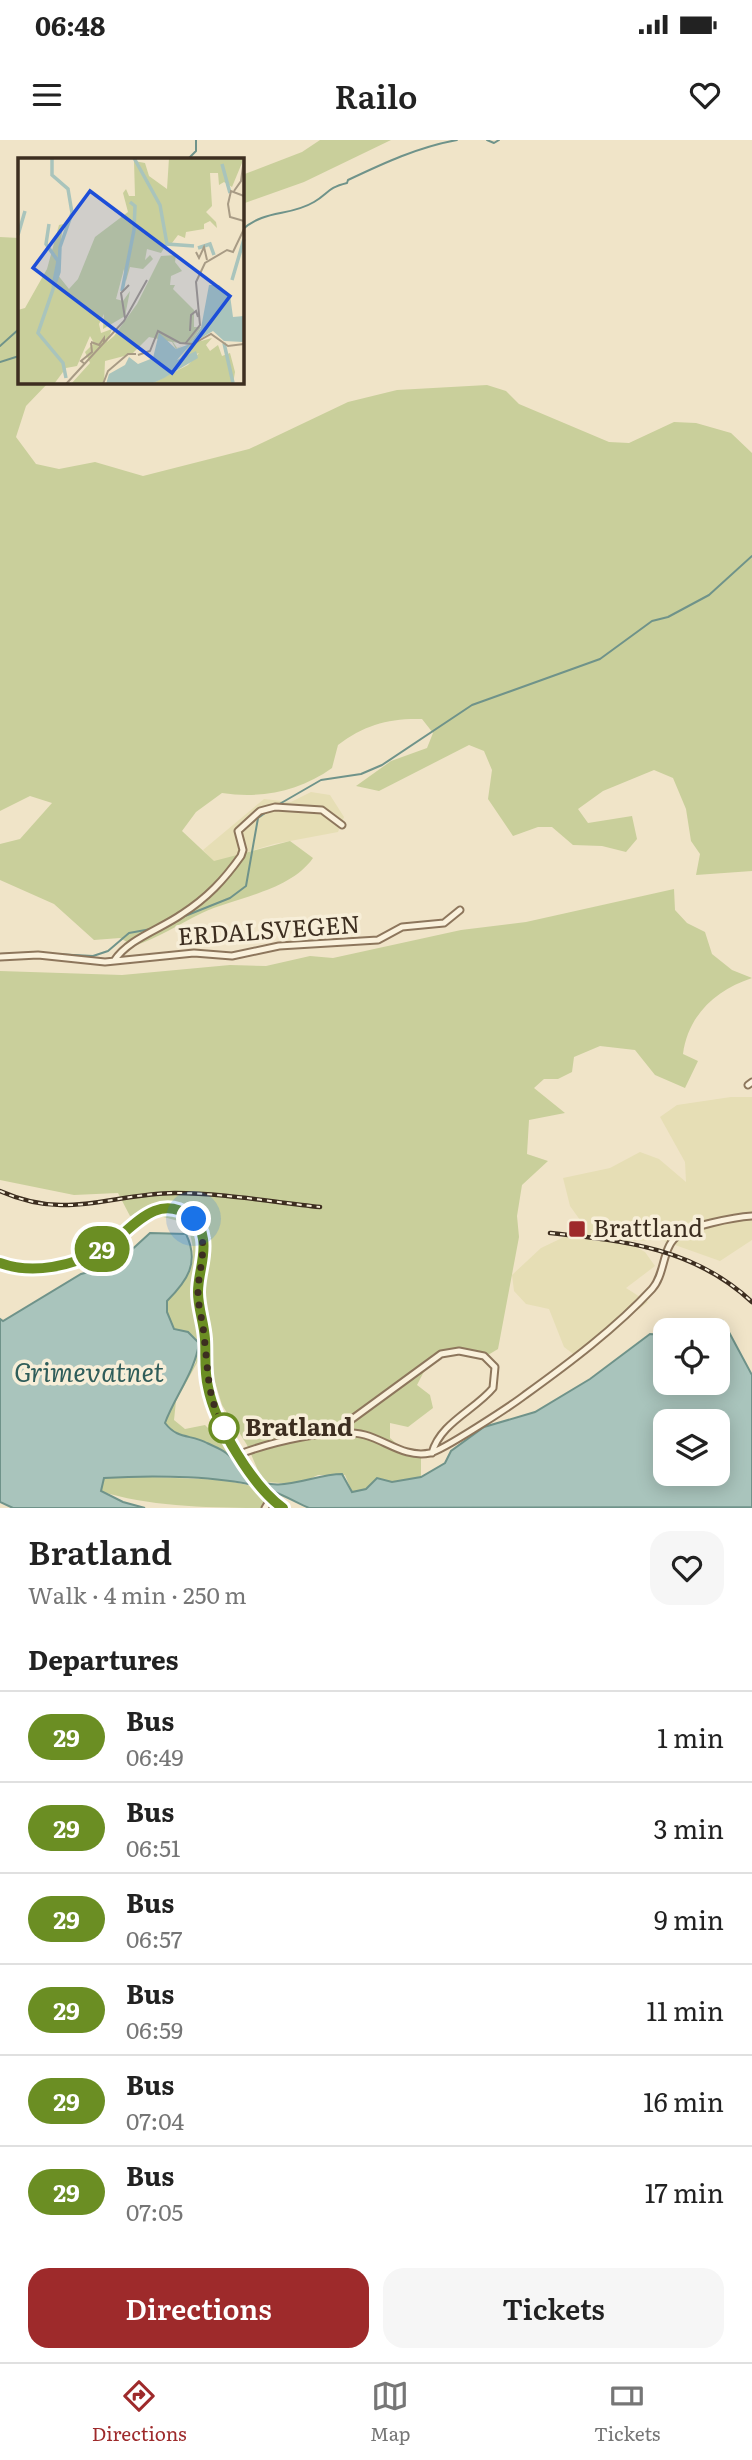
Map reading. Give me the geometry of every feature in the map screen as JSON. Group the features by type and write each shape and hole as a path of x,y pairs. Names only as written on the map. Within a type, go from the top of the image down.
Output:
{"main road":[{"path":"0,1263 41,1269 81,1259 105,1248 142,1217 163,1209 177,1210 194,1219 204,1241 198,1293 208,1387 218,1417 240,1454 268,1495 284,1508"}],"street":[{"name":"ERDALSVEGEN","path":"114,961 137,940 181,915 215,890 241,856 239,829 260,811 271,807 316,808 327,812 342,825"},
{"name":"ERDALSVEGEN","path":"0,957 38,956 114,961 194,953 232,956 279,946 378,940 402,927 444,923 460,910"},
{"path":"240,1454 303,1438 344,1433 365,1435 411,1454 432,1453 523,1397 625,1313 653,1288 673,1239 680,1233 752,1216"},
{"path":"344,1433 348,1422 434,1356 459,1351 484,1356 495,1367 493,1388 451,1424 432,1453"},
{"path":"265,1508 268,1495"}],"shaded area":[{"path":"311,792 330,795 344,817 338,832 274,844 214,862 203,850 264,799 291,802"},
{"path":"731,1097 752,1097 752,1240 720,1261 661,1240 625,1241 645,1252 655,1266 626,1288 648,1302 576,1356 564,1347 549,1309 526,1304 514,1291 512,1275 541,1248 585,1227 570,1206 563,1178 610,1168 640,1152 659,1159 686,1182 685,1162 660,1117 677,1105"}],"green space":[{"path":"320,140 391,140 304,182 243,204 243,175 302,152"},
{"path":"0,237 18,238 18,383 48,383 26,406 16,437 36,464 59,469 95,462 143,476 249,449 348,402 397,390 487,385 506,391 519,404 609,442 629,443 674,422 696,423 731,433 752,453 752,871 696,875 700,854 691,841 686,809 673,778 654,770 603,791 578,809 588,823 632,816 637,839 626,852 602,846 573,845 552,827 538,827 513,836 488,799 492,770 484,751 469,745 379,791 356,786 391,761 427,748 433,733 422,719 377,724 357,732 338,745 332,768 294,788 252,795 222,793 196,812 182,831 214,861 290,841 313,858 303,869 277,886 216,907 134,946 120,938 94,940 54,904 0,880 0,844 20,839 52,803 30,796 0,811"},
{"path":"674,889 675,910 687,923 705,932 712,954 732,970 752,978 716,997 691,1027 683,1054 698,1061 685,1088 655,1075 635,1050 600,1046 574,1057 572,1072 558,1079 544,1079 534,1088 565,1113 529,1120 527,1154 548,1161 522,1185 517,1216 519,1237 498,1349 488,1355 467,1349 433,1354 417,1385 430,1395 433,1408 408,1427 390,1423 390,1438 397,1444 396,1447 421,1452 421,1477 392,1482 378,1478 366,1490 352,1492 345,1475 318,1475 299,1484 263,1482 247,1445 222,1405 210,1366 198,1361 176,1401 174,1420 185,1429 205,1425 229,1449 228,1454 204,1441 177,1434 169,1428 165,1423 173,1401 196,1362 188,1332 174,1329 167,1312 167,1301 183,1283 192,1265 193,1246 186,1223 152,1214 130,1216 118,1193 74,1195 0,1180 0,971 122,975 230,965 266,966 310,956 333,958 461,930 526,922"},
{"path":"125,1476 225,1480 270,1490 276,1508 164,1504 100,1491 104,1478"}],"water":[{"name":"Grimevatnet","path":"150,1233 186,1234 192,1254 191,1263 185,1279 167,1301 167,1312 174,1329 188,1332 199,1343 189,1374 165,1423 175,1432 222,1450 245,1474 259,1482 295,1483 342,1474 352,1492 366,1489 377,1478 392,1482 421,1477 445,1463 451,1451 484,1427 535,1412 590,1379 650,1334 653,1334 653,1395 730,1395 730,1334 752,1375 752,1507 309,1508 275,1492 233,1481 143,1476 104,1478 101,1491 123,1502 145,1508 13,1508 0,1502 0,1319 3,1321 81,1274 115,1265"}],"waterway":[{"path":"189,158 196,151 196,140"},
{"path":"243,229 259,219 305,207 348,180 388,162 415,151 457,140"},
{"path":"487,140 494,143 499,140"},
{"path":"0,346 18,330"},
{"path":"0,362 18,356"},
{"path":"276,806 321,780 361,774 382,765 472,705 600,659 652,621 668,617 709,595 752,556"},
{"path":"180,918 230,898 246,886 258,818 268,811"},
{"path":"54,954 93,956 108,951 129,933 151,929"},
{"path":"0,954 35,953"}],"railway":[{"path":"0,1191 24,1200 47,1204 88,1204 151,1194 193,1193 320,1207"},
{"path":"550,1233 658,1250 707,1270 752,1302"}],"bus line":[{"name":"29","path":"0,1263 41,1269 81,1259 105,1248 142,1217 163,1209 177,1210 194,1219 204,1241 198,1293 205,1339 205,1371 211,1402 233,1444 256,1478 271,1498 283,1508"}],"place":[{"name":"Brattland","path":"577,1229"},
{"name":"Bratland","path":"224,1428"}],"route":[{"path":"194,1219 204,1241 198,1293 205,1339 205,1371 211,1402 218,1417 225,1430 224,1428"}]}
